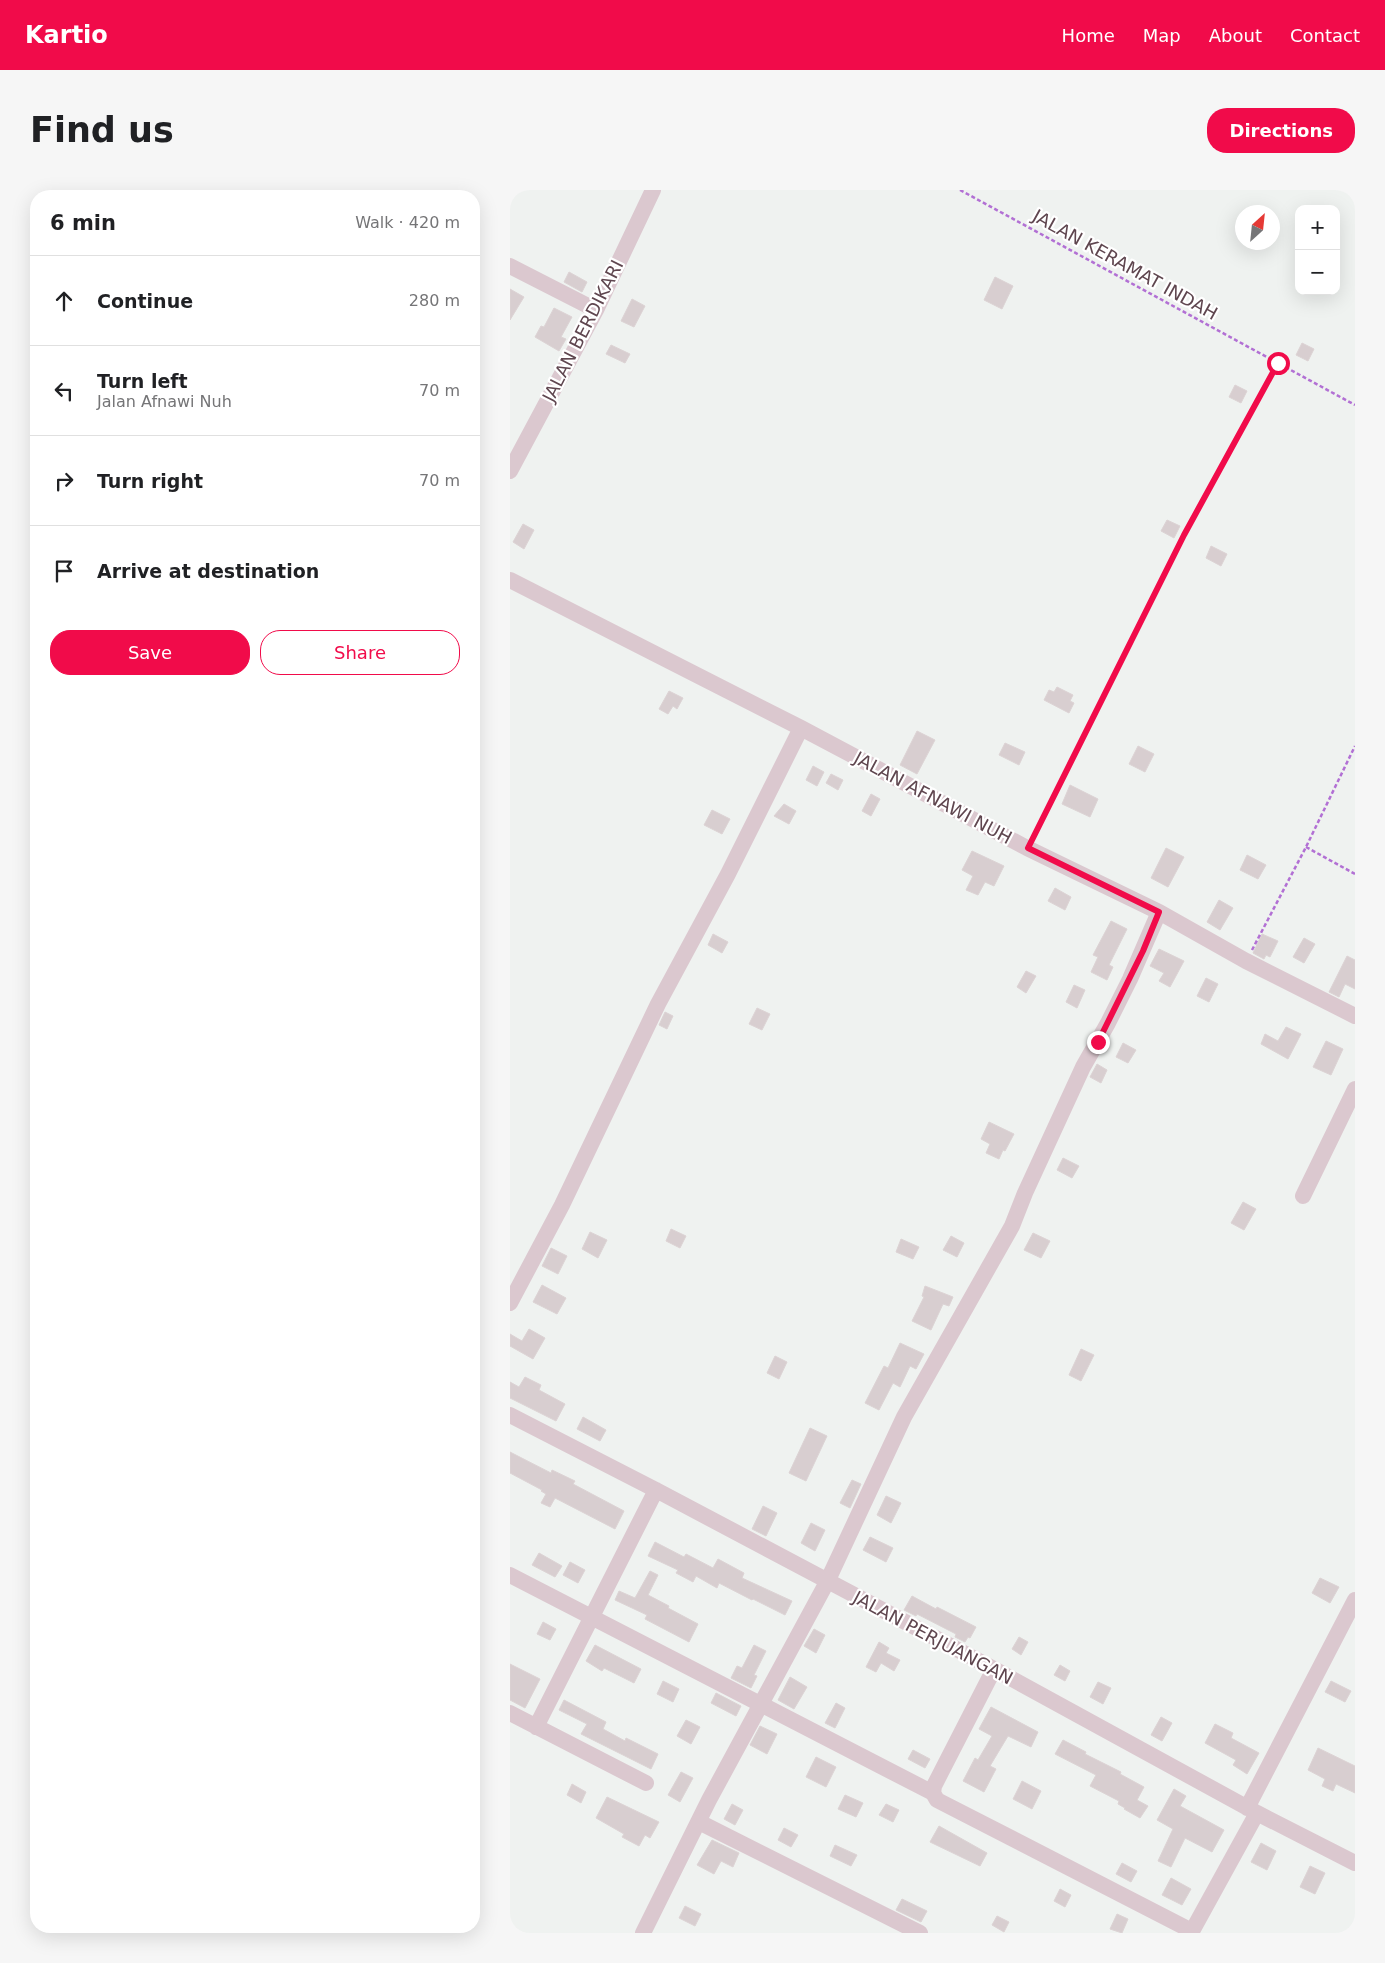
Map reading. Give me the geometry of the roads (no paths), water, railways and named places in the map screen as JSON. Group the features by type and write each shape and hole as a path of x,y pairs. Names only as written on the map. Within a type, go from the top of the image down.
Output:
{"street":[{"name":"JALAN BERDIKARI","path":"510,471 596,310 653,190"},
{"path":"510,266 596,310"},
{"name":"JALAN AFNAWI NUH","path":"510,580 801,728 1028,848 1159,912 1246,962 1355,1016"},
{"path":"510,1302 562,1205 658,1004 728,874 801,728"},
{"path":"643,1933 699,1822 827,1582 904,1417 1012,1226 1025,1193 1083,1067 1125,988 1159,912"},
{"path":"1303,1196 1355,1089"},
{"name":"JALAN PERJUANGAN","path":"510,1415 994,1669 1252,1811 1355,1863"},
{"path":"536,1727 656,1490"},
{"path":"510,1575 933,1793 937,1800 1191,1932 1355,1600"},
{"path":"933,1793 934,1786 994,1669"},
{"path":"510,1714 646,1783"},
{"path":"699,1822 920,1933"}]}
